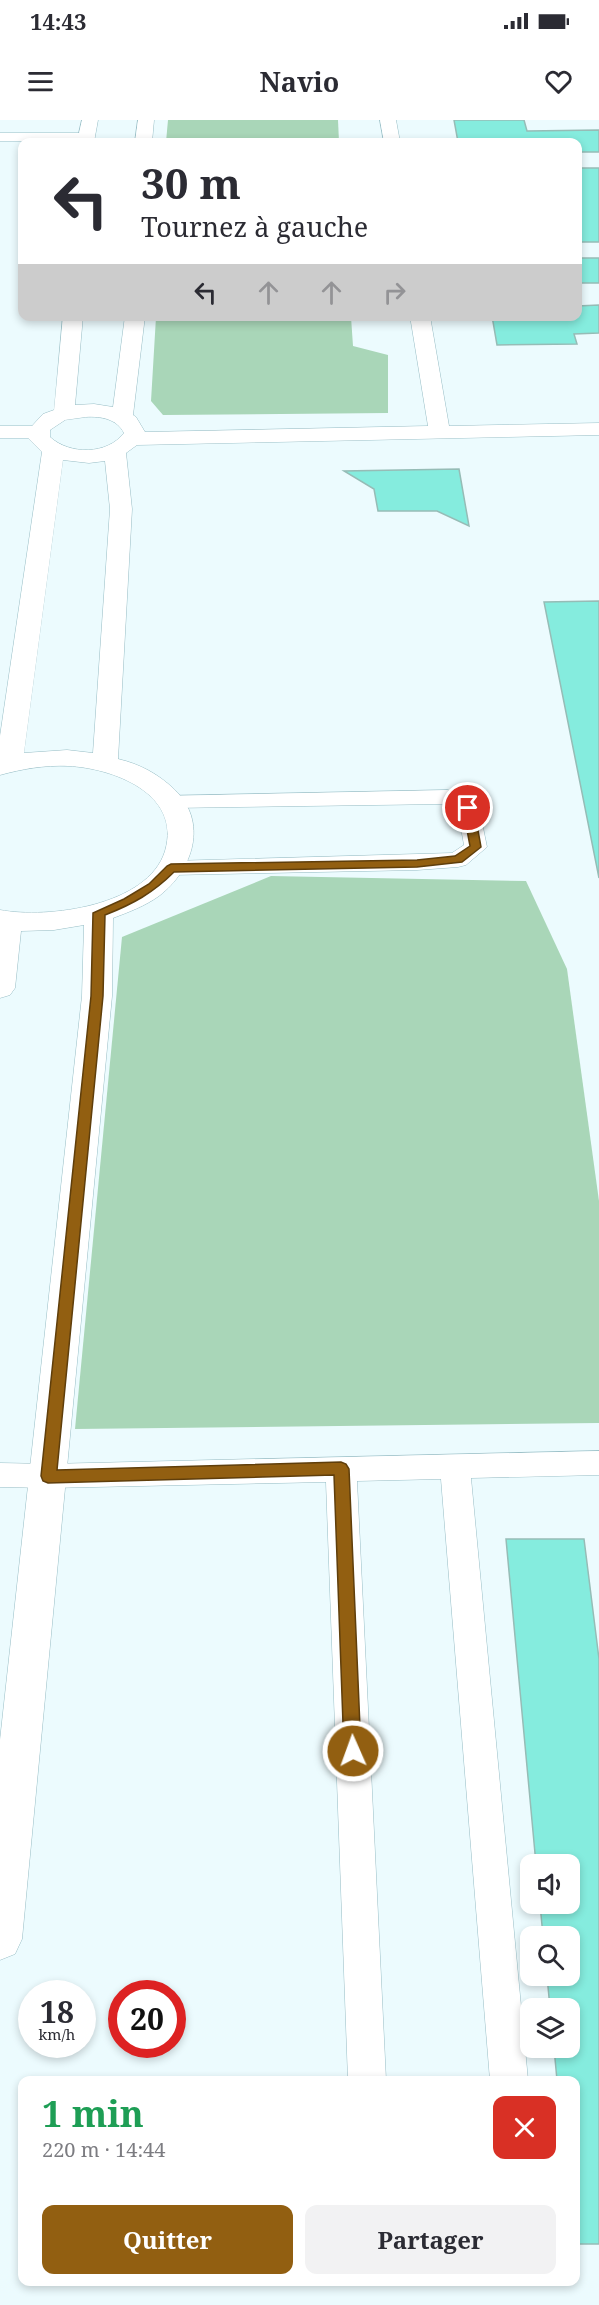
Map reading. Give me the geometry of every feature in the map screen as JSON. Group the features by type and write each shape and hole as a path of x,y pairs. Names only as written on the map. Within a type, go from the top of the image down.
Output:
{"street":[{"path":"144,138 146,120"},
{"path":"388,120 391,138"},
{"path":"64,414 73,321"},
{"path":"122,416 134,321"},
{"path":"421,321 439,431"},
{"path":"105,764 123,445 135,433 134,427 122,416 94,410 64,414 43,425 38,432 39,439 53,451 84,456 123,445 439,431 599,429"},
{"path":"0,432 38,432"},
{"path":"0,988 4,920 54,922 99,913 129,902 153,886 171,868 181,845 181,822 171,801 155,785 133,772 74,759 41,759 4,766 53,451"},
{"path":"0,1939 97,996 99,913"}],"lane":[{"path":"0,137 88,133"},
{"path":"171,801 448,796 468,808 476,847 458,860 417,863 171,868"},
{"path":"0,1475 48,1476 599,1464"},
{"path":"455,1466 509,2076"},
{"path":"341,1469 367,2076"}],"green space":[{"path":"168,120 338,120 339,138 166,138"},
{"path":"156,321 351,321 353,346 388,355 388,413 163,415 151,401"},
{"path":"271,876 526,881 567,969 599,1201 599,1423 75,1429 122,937"}],"building":[{"path":"454,120 524,120 527,131 599,130 599,152 582,152 582,138 457,138"},
{"path":"582,168 599,168 599,242 582,242"},
{"path":"582,258 599,258 599,283 582,283"},
{"path":"599,305 599,333 574,334 577,344 497,345 493,321 582,321 582,306"},
{"path":"459,469 469,526 437,511 378,511 374,489 344,471"},
{"path":"599,601 599,878 544,602"},
{"path":"506,1539 584,1539 599,1659 599,2244 580,2244 580,2076 557,2076 555,2058 580,2058 580,1998 549,1998 548,1986 580,1986 580,1926 542,1926 541,1914 580,1914 580,1854 535,1854"}],"route":[{"path":"353,1751 341,1469 48,1476 97,996 99,913 129,902 153,886 171,868 417,863 458,860 476,847 468,808"}]}
